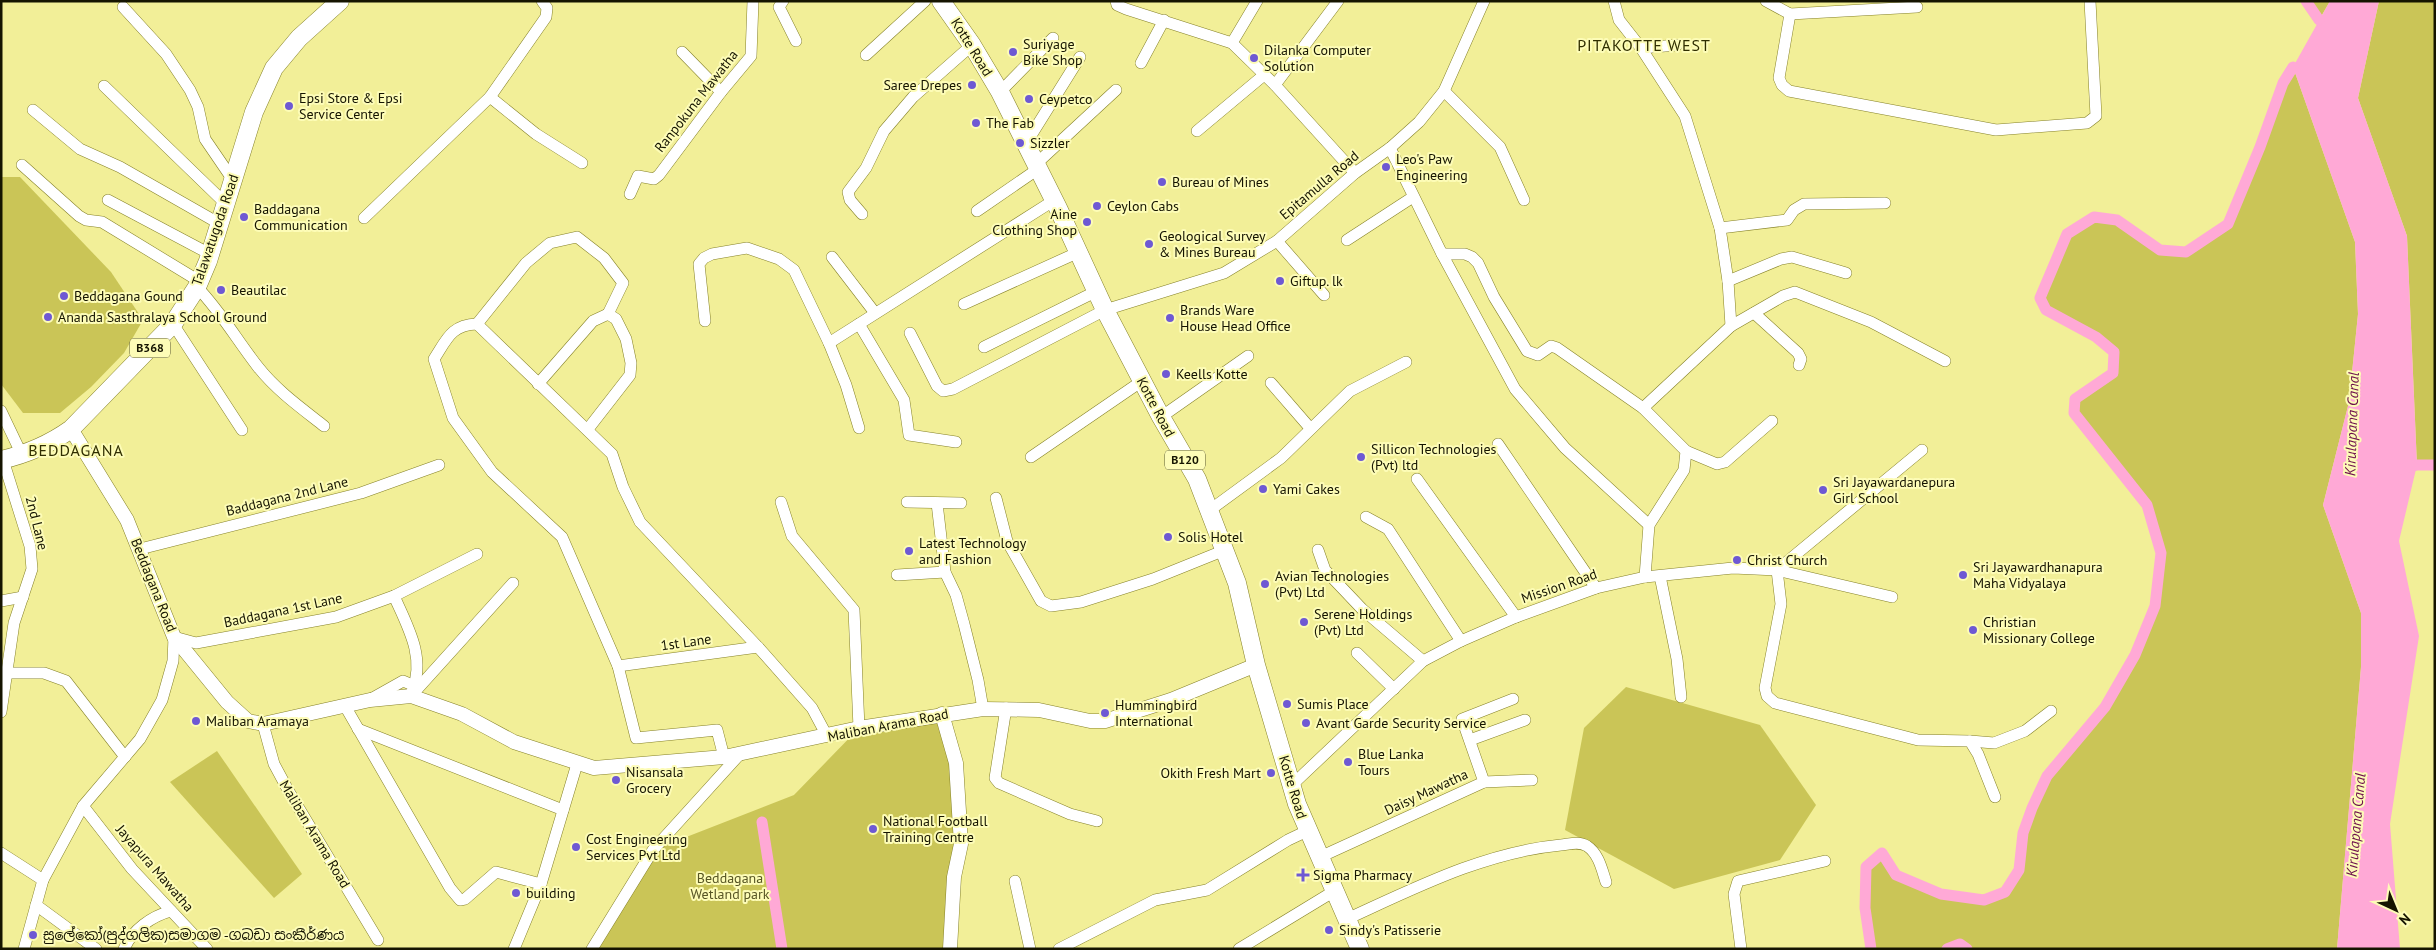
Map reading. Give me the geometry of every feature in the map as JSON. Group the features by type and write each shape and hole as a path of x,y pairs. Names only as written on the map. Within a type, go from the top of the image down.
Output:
{"main road":[{"name":"Talawatugoda Road","path":"2,460 22,455 53,441 71,429 173,324 198,284 210,254 254,112 274,68 299,38 340,1"},
{"name":"Kotte Road","path":"947,3 1000,92 1079,252 1105,310 1160,417 1197,479 1237,583 1256,665 1307,831 1336,890 1360,949"}],"street":[{"path":"364,218 490,97 546,17 547,8 542,1"},
{"name":"Ranpokuna Mawatha","path":"630,194 638,176 654,179 659,175 721,92 751,56 753,1"},
{"path":"784,1 779,7 781,14 796,41"},
{"path":"866,55 924,1"},
{"path":"1116,1 1117,5 1126,9 1232,43 1275,85 1355,172"},
{"path":"1232,43 1257,1"},
{"path":"1275,85 1338,1"},
{"name":"Epitamulla Road","path":"910,333 937,386 943,391 952,389 1105,310 1224,273 1278,241 1355,172 1390,148 1419,122 1444,91 1484,1"},
{"path":"1614,1 1619,20 1641,48 1685,116 1720,228 1728,281 1731,326"},
{"path":"1766,1 1790,14 1917,7"},
{"path":"1790,14 1779,78 1782,85 1788,91 1996,130 2087,123 2096,116 2090,1"},
{"path":"123,7 166,54 190,90 198,107 205,139 233,180"},
{"path":"1141,63 1164,20"},
{"path":"1000,92 1053,38"},
{"path":"862,214 850,200 848,192 866,168 884,131 913,97 972,45"},
{"path":"1641,48 1677,45"},
{"path":"682,52 721,92"},
{"path":"1026,145 1080,57"},
{"path":"1197,131 1264,75"},
{"path":"104,86 226,204"},
{"path":"977,211 1037,167 1116,90"},
{"path":"1444,91 1500,147 1524,200"},
{"path":"490,97 536,134 582,163"},
{"path":"33,110 80,149 120,168 220,224"},
{"path":"1390,148 1442,254 1515,388 1565,448 1649,525"},
{"path":"22,165 79,216 86,220 102,222 198,284 259,368 290,400 324,426"},
{"path":"1347,240 1413,197"},
{"path":"108,200 210,254"},
{"path":"829,343 1053,201"},
{"path":"1720,228 1787,220 1794,210 1804,204 1885,203"},
{"path":"477,324 526,263 550,243 577,237 604,258 623,282 608,314 593,320 538,384"},
{"path":"1278,241 1324,295"},
{"path":"705,321 700,264 704,258 712,254 747,248 779,259 794,270 829,343 846,385 859,428"},
{"path":"964,304 1079,252"},
{"path":"1442,254 1465,254 1472,257 1478,263 1494,297 1527,351 1538,355 1551,346 1557,348 1643,408 1686,451 1717,464 1725,462 1772,420"},
{"path":"832,257 875,313"},
{"path":"1728,281 1781,259 1792,257 1846,273"},
{"path":"984,346 1097,291"},
{"path":"1643,408 1731,326 1783,296 1795,292 1871,322 1945,361"},
{"path":"1754,313 1798,353 1801,359 1799,366"},
{"path":"588,429 630,375 631,363 626,339 616,319 608,314"},
{"path":"173,324 242,430"},
{"path":"724,757 717,730 636,738 618,666 562,537 492,472 453,418 434,359 452,331 464,324 477,324 612,454 623,487 640,522 758,647 812,708 827,736"},
{"path":"859,324 904,400 908,435 956,442"},
{"path":"1160,417 1248,356"},
{"path":"1210,510 1281,458 1350,391 1406,362"},
{"path":"1031,456 1142,381"},
{"path":"1271,383 1310,428"},
{"path":"1,411 22,455"},
{"name":"Beddagana Road","path":"71,429 127,520 174,637 227,702 248,721 263,724"},
{"path":"1498,444 1596,588"},
{"path":"1922,450 1777,570 1781,604 1765,688 1767,696 1775,703 1918,740 1994,743 2025,731 2051,711"},
{"path":"1645,577 1649,525 1684,470 1686,451"},
{"name":"2nd Lane","path":"1,712 4,672 14,622 32,569 30,546 2,460"},
{"name":"Baddagana 2nd Lane","path":"140,549 362,493 439,465"},
{"path":"1417,479 1516,617"},
{"path":"996,498 1007,541 1041,601 1051,606 1081,602 1153,579 1225,550"},
{"path":"781,502 792,536 854,610 859,728"},
{"path":"907,502 961,503"},
{"path":"937,503 945,572 956,595 978,680 983,709"},
{"path":"1366,517 1388,529 1462,641"},
{"path":"1318,550 1325,570 1362,609 1423,661"},
{"name":"Baddagana 1st Lane","path":"174,637 196,643 336,617 394,596 477,554"},
{"name":"Mission Road","path":"1292,785 1423,661 1516,617 1596,588 1645,577 1733,568 1777,570 1892,597"},
{"path":"897,575 945,572"},
{"path":"1660,576 1677,659 1681,697"},
{"path":"263,724 413,691 513,583"},
{"path":"394,596 414,639 419,662 413,691"},
{"path":"1,601 23,597"},
{"path":"24,949 43,880 83,806 140,739 162,700 173,661 174,637"},
{"name":"1st Lane","path":"618,666 758,647"},
{"path":"1357,654 1394,689"},
{"name":"Maliban Arama Road","path":"413,691 462,714 514,742 594,768 724,757 859,728 983,709 1039,710 1090,721 1105,721 1171,700 1256,665"},
{"path":"4,672 44,673 66,681 125,757"},
{"name":"Daisy Mawatha","path":"1320,857 1484,782 1462,719 1513,700"},
{"path":"345,706 450,888 460,900 465,899 496,872 542,884"},
{"path":"1006,708 995,778 998,783 1070,814 1097,821"},
{"path":"942,714 956,763 961,844 954,877 950,949"},
{"path":"1470,740 1525,720"},
{"name":"Maliban Arama Road","path":"263,724 274,764 378,940"},
{"path":"358,729 563,810"},
{"path":"1970,741 1978,754 1995,796"},
{"path":"592,949 653,850 740,754"},
{"path":"514,949 542,884 577,764"},
{"path":"1484,782 1532,780"},
{"name":"Jayapura Mawatha","path":"83,806 132,869 207,949"},
{"path":"1059,949 1155,900 1207,890 1288,840 1307,831"},
{"path":"1347,919 1441,876 1493,858 1545,846 1578,843 1587,846 1597,856 1606,882"},
{"path":"1,853 43,880"},
{"path":"1740,949 1734,894 1738,880 1825,861"},
{"path":"1015,880 1030,949"},
{"path":"1239,949 1336,890"},
{"path":"36,905 96,949"},
{"path":"124,949 128,940 156,915 171,911"}],"green space":[{"path":"2306,1 2330,1 2319,20"},
{"path":"2379,1 2435,1 2435,465 2417,465 2407,236 2358,98"},
{"path":"2293,67 2355,242 2358,314 2349,402 2323,505 2361,613 2361,667 2337,949 1967,949 1959,944 1947,949 1871,949 1865,908 1866,867 1882,853 1896,875 1941,894 1984,900 2005,892 2019,870 2023,833 2047,776 2105,707 2135,655 2155,606 2161,553 2147,505 2074,413 2075,399 2113,373 2114,352 2096,337 2046,310 2040,298 2067,234 2094,217 2117,220 2160,250 2186,252 2228,224 2260,147 2283,83"},
{"name":"Beddagana Gound","path":"1,177 20,177 111,272 143,320 124,353 91,387 60,413 23,413 1,384"},
{"path":"1626,687 1760,725 1816,805 1780,860 1674,889 1565,830 1584,728"},
{"name":"National Football Training Centre","path":"942,714 961,844 950,949 592,949 653,850 794,795 859,728"},
{"path":"217,751 302,874 274,898 170,782"}],"water":[{"name":"Kirulapana Canal","path":"2330,1 2379,1 2358,98 2407,236 2417,465 2399,541 2419,636 2390,824 2400,949 2337,949 2361,667 2361,613 2323,505 2349,402 2358,314 2355,242 2293,67"}],"waterway":[{"path":"2306,1 2319,20"},
{"path":"1871,949 1865,908 1866,867 1882,853 1896,875 1941,894 1984,900 2005,892 2019,870 2023,833 2047,776 2105,707 2135,655 2155,606 2161,553 2147,505 2074,413 2075,399 2113,373 2114,352 2096,337 2046,310 2040,298 2067,234 2094,217 2117,220 2160,250 2186,252 2228,224 2260,147 2283,83 2293,67"},
{"path":"2402,469 2417,465 2435,465"},
{"path":"762,822 782,949"},
{"path":"1947,949 1960,944 1967,949"}],"place":[{"name":"Suriyage Bike Shop","path":"1013,52"},
{"name":"Dilanka Computer Solution","path":"1254,58"},
{"name":"Saree Drepes","path":"972,85"},
{"name":"Ceypetco","path":"1029,99"},
{"name":"Epsi Store & Epsi Service Center","path":"289,106"},
{"name":"The Fab","path":"976,123"},
{"name":"Sizzler","path":"1020,143"},
{"name":"Leo's Paw Engineering","path":"1386,167"},
{"name":"Bureau of Mines","path":"1162,182"},
{"name":"Ceylon Cabs","path":"1097,206"},
{"name":"Baddagana Communication","path":"244,217"},
{"name":"Aine Clothing Shop","path":"1087,222"},
{"name":"Geological Survey & Mines Bureau","path":"1149,244"},
{"name":"Giftup. lk","path":"1280,281"},
{"name":"Beautilac","path":"221,290"},
{"name":"Beddagana Gound","path":"64,296"},
{"name":"Ananda Sasthralaya School Ground","path":"48,317"},
{"name":"Brands Ware House Head Office","path":"1170,318"},
{"name":"Keells Kotte","path":"1166,374"},
{"name":"Sillicon Technologies (Pvt) ltd","path":"1361,457"},
{"name":"Yami Cakes","path":"1263,489"},
{"name":"Sri Jayawardanepura Girl School","path":"1823,490"},
{"name":"Solis Hotel","path":"1168,537"},
{"name":"Latest Technology and Fashion","path":"909,551"},
{"name":"Christ Church","path":"1737,560"},
{"name":"Sri Jayawardhanapura Maha Vidyalaya","path":"1963,575"},
{"name":"Avian Technologies (Pvt) Ltd","path":"1265,584"},
{"name":"Serene Holdings (Pvt) Ltd","path":"1304,622"},
{"name":"Christian Missionary College","path":"1973,630"},
{"name":"Sumis Place","path":"1287,704"},
{"name":"Hummingbird International","path":"1105,713"},
{"name":"Maliban Aramaya","path":"196,721"},
{"name":"Avant Garde Security Service","path":"1306,723"},
{"name":"Blue Lanka Tours","path":"1348,762"},
{"name":"Okith Fresh Mart","path":"1271,773"},
{"name":"Nisansala Grocery","path":"616,780"},
{"name":"National Football Training Centre","path":"873,829"},
{"name":"Cost Engineering Services Pvt Ltd","path":"576,847"},
{"name":"Sigma Pharmacy","path":"1303,875"},
{"name":"building","path":"516,893"},
{"name":"Sindy's Patisserie","path":"1329,930"},
{"name":"සුලේකෝ(පුද්ගලික)සමාගම -ගබඩා සංකීර්ණය","path":"33,935"}],"district":[{"name":"PITAKOTTE WEST","path":"1644,45"},
{"name":"BEDDAGANA","path":"76,450"}],"park label":[{"name":"Beddagana Wetland park","path":"730,886"}]}
